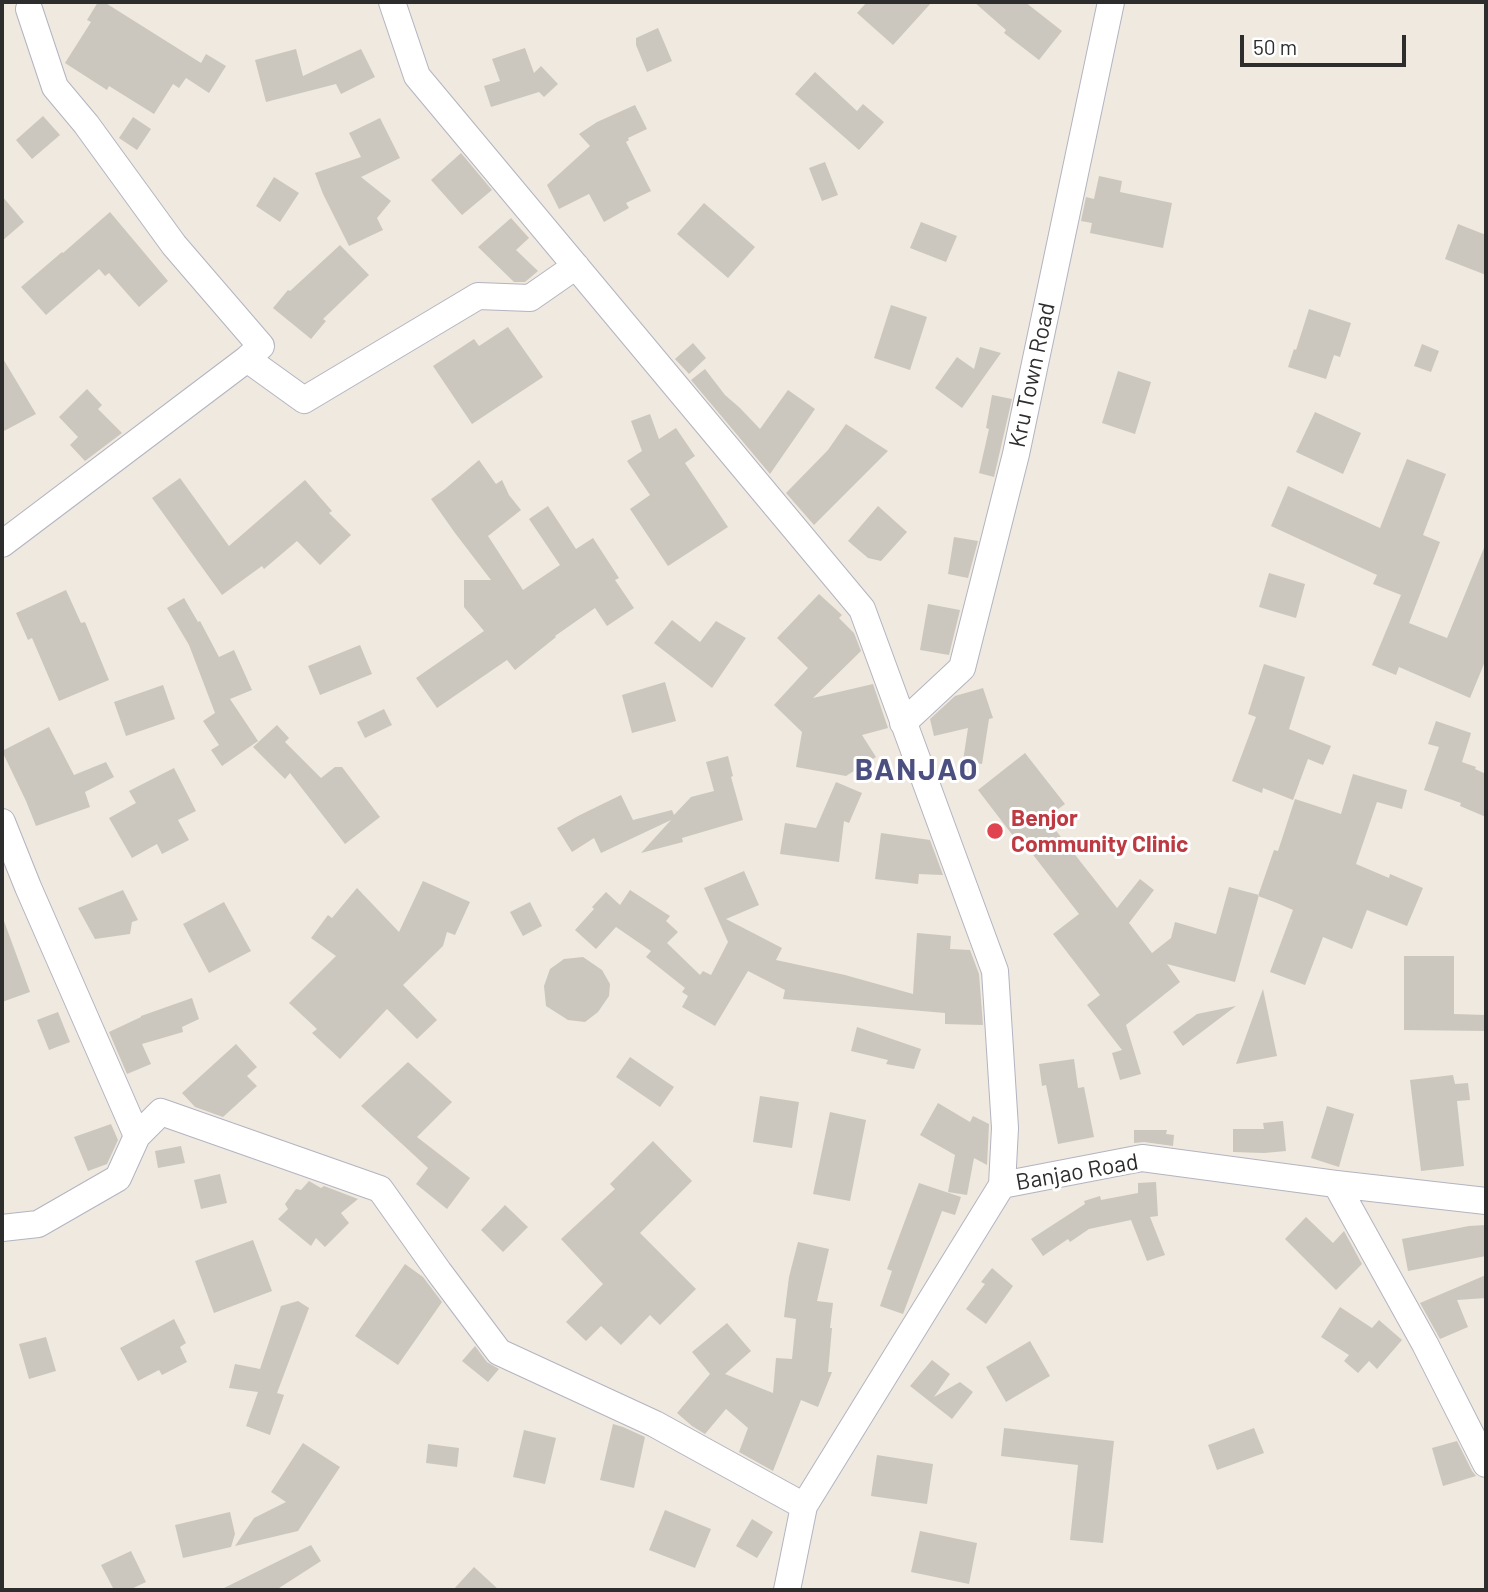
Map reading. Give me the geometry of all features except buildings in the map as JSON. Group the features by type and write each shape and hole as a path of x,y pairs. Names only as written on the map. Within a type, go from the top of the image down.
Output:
{"street":[{"path":"392,2 417,76 862,609 995,971 1004,1128 1002,1185"},
{"name":"Kru Town Road","path":"904,723 962,668 1016,454 1111,2"},
{"path":"5,534 247,359 261,346 174,246 86,124 55,87 29,9"},
{"path":"247,359 304,400 478,296 530,298 576,266"},
{"path":"2,822 137,1136"},
{"path":"2,1228 38,1224 118,1178 137,1136 161,1112 380,1189 499,1352 655,1424 804,1506"},
{"name":"Banjao Road","path":"787,1590 804,1506 1002,1185 1142,1158 1486,1201"},
{"path":"1336,1184 1425,1344 1486,1464"}],"place":[{"name":"Benjor Community Clinic","path":"995,831"}],"district":[{"name":"BANJAO","path":"917,770"}]}
